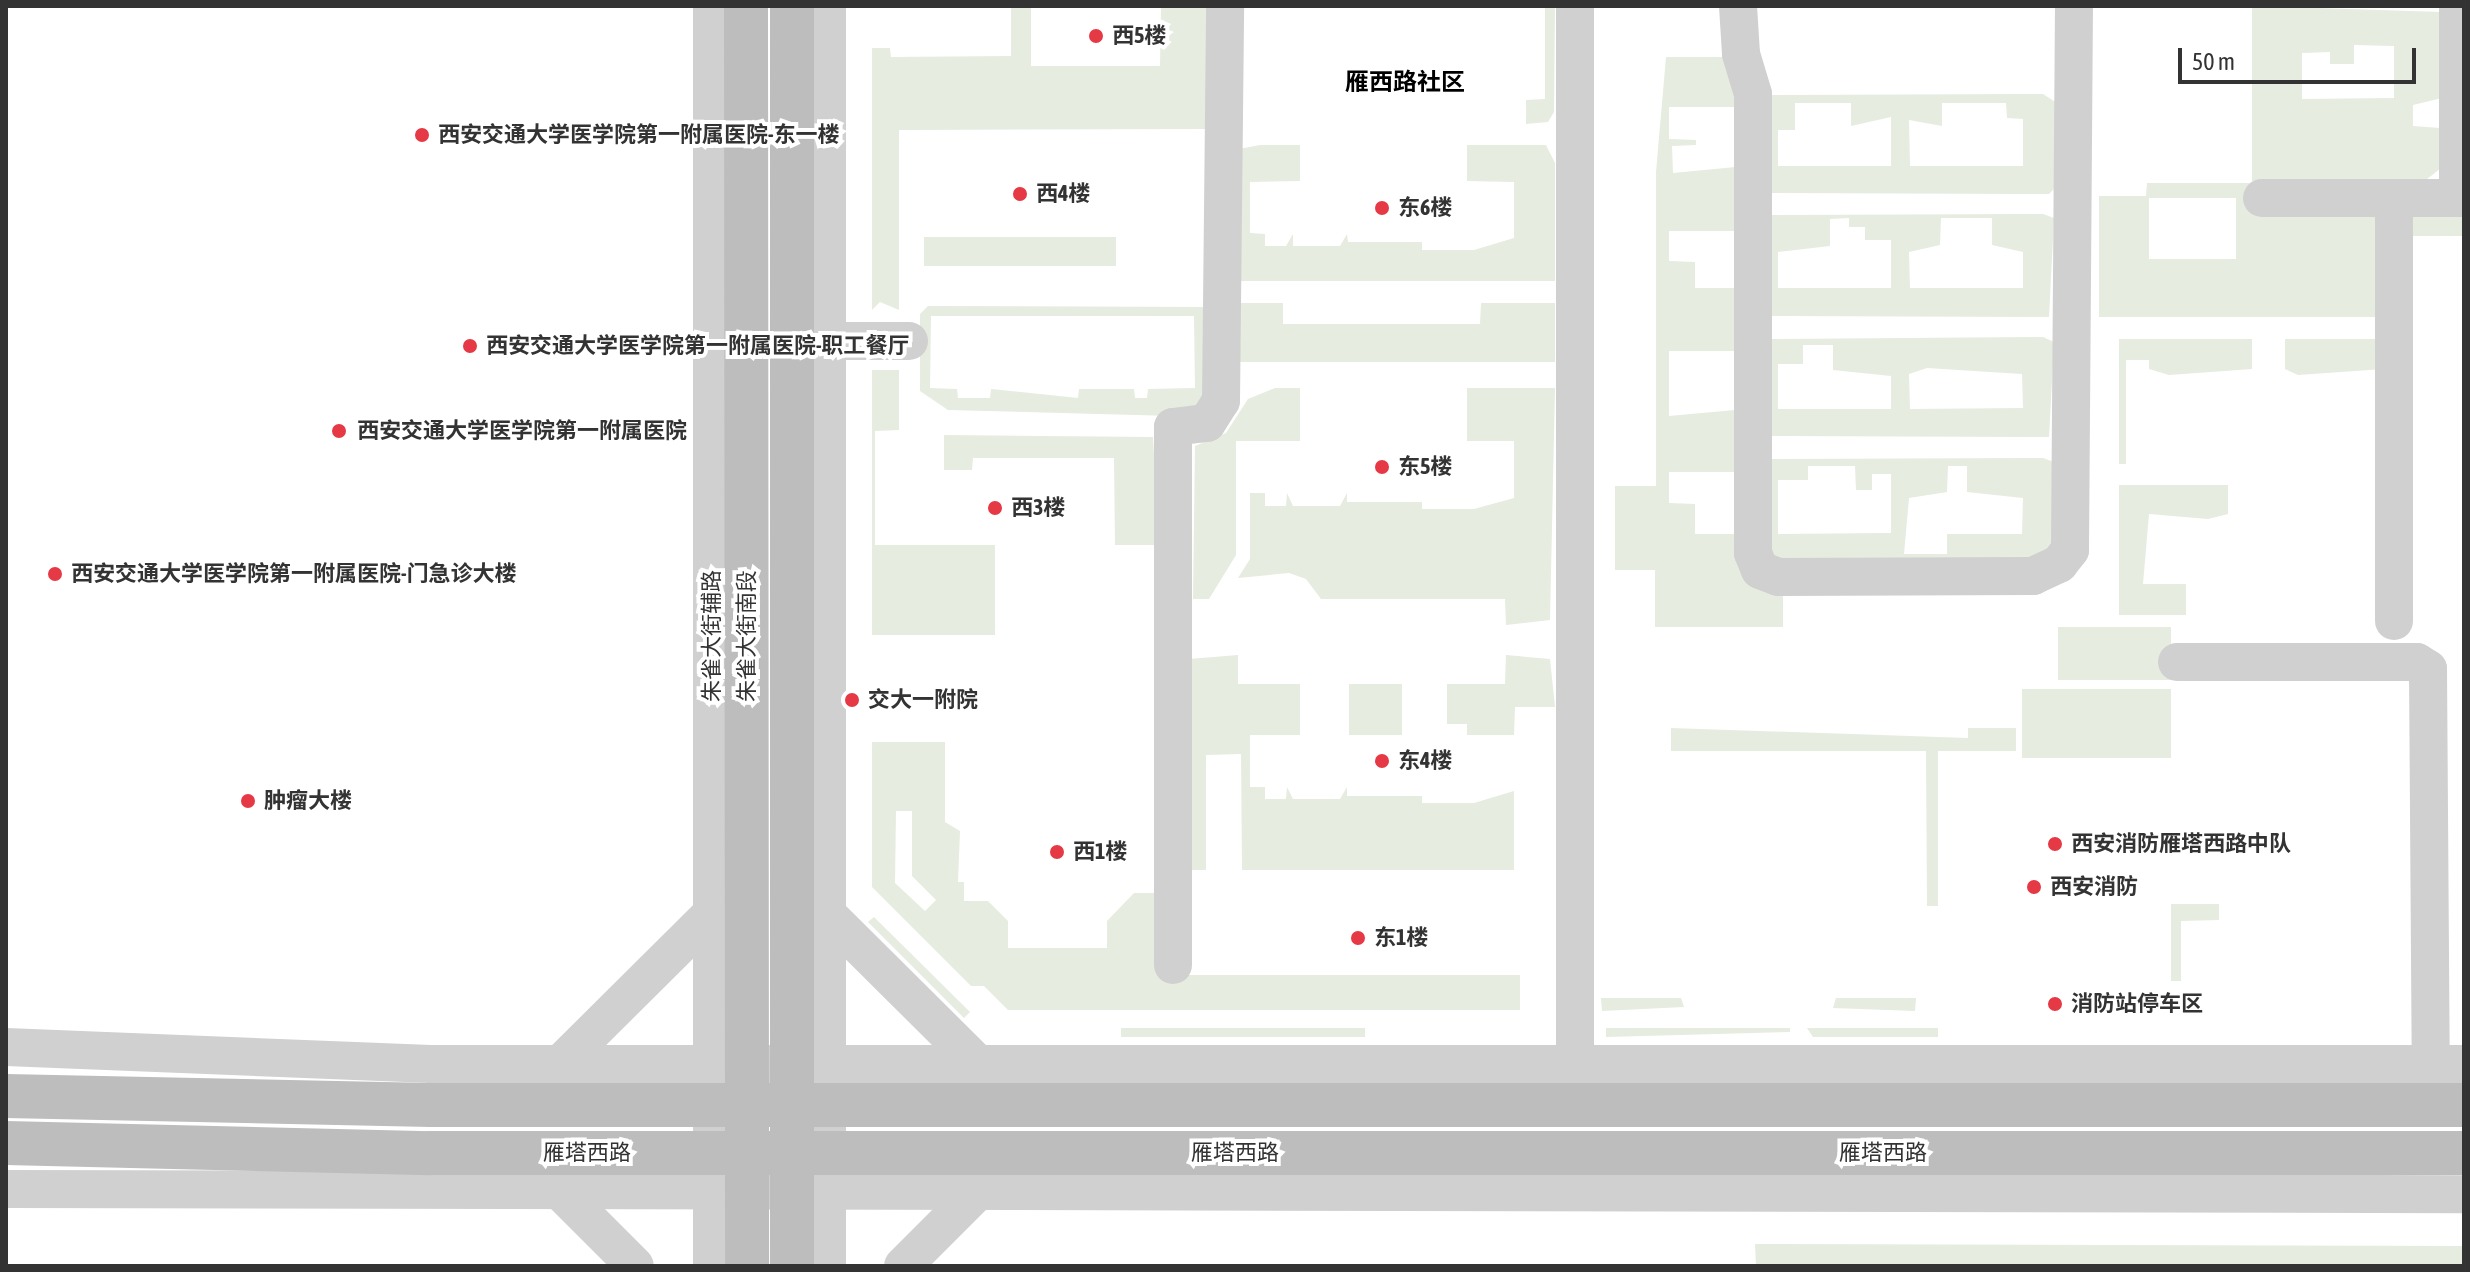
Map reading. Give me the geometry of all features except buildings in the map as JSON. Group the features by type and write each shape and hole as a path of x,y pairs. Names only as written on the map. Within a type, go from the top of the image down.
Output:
{"main road":[{"name":"朱雀大街南段","path":"746,6 747,878 729,1084 729,1174 747,1266"},
{"name":"朱雀大街南段","path":"792,6 792,878 809,1084 809,1174 792,1266"},
{"path":"6,1096 519,1105 729,1084 809,1084 1019,1105 1575,1084 2464,1105"},
{"name":"雁塔西路","path":"6,1143 522,1153 729,1174 809,1174 1016,1153 2464,1153"}],"street":[{"name":"朱雀大街辅路","path":"712,6 712,913 729,1084"},
{"path":"827,6 827,913 809,1084 978,1064 1575,1084 2447,1064 2428,669 2417,662 2177,662"},
{"path":"1173,965 1173,427 1207,423 1221,401 1225,6"},
{"path":"1575,6 1575,1084"},
{"path":"1738,6 1741,54 1753,94 1756,562 1778,577 2025,577 2059,564 2073,542 2074,6"},
{"path":"2262,198 2461,198 2458,6"},
{"path":"2394,198 2394,621"},
{"path":"827,341 909,341"},
{"path":"519,1105 747,878"},
{"path":"792,878 1019,1105"},
{"path":"6,1047 560,1064 729,1084"},
{"path":"522,1153 635,1266"},
{"path":"903,1266 1016,1153"},
{"path":"6,1189 563,1194 729,1174 712,1266"},
{"path":"827,1266 809,1174 975,1194 2464,1194"}],"shaded area":[{"path":"1011,6 1031,6 1031,66 1160,66 1161,6 1214,6 1206,129 899,130 899,310 880,302 872,310 872,48 890,48 891,57 1011,56"},
{"path":"1545,6 1555,6 1554,112 1548,122 1526,124 1526,100 1545,99"},
{"path":"2252,6 2442,12 2442,98 2413,105 2413,126 2440,128 2441,168 2384,213 2384,317 2099,317 2099,196 2146,196 2147,183 2252,183","holes":["2354,45 2394,46 2394,98 2302,99 2302,53 2330,52 2330,64 2354,64","2149,198 2236,198 2236,259 2149,259"]},
{"path":"1666,57 1731,57 1746,107 1669,107 1669,139 1696,140 1696,145 1672,146 1673,173 1746,166 1746,231 1669,231 1669,261 1695,262 1695,288 1746,288 1746,351 1669,351 1669,416 1746,409 1746,472 1669,472 1669,503 1695,504 1695,534 1746,534 1783,586 1783,627 1655,627 1655,570 1615,570 1615,486 1656,486 1656,172"},
{"path":"2043,94 2057,103 2057,186 2049,194 1767,193 1770,95","holes":["1795,103 1851,103 1851,126 1891,117 1891,166 1778,166 1778,130 1795,130","1942,103 2006,103 2007,118 2023,119 2023,166 1910,166 1909,120 1942,126"]},
{"path":"1260,145 1300,145 1300,181 1250,182 1250,233 1265,234 1265,246 1286,246 1293,234 1293,246 1340,246 1347,234 1348,242 1422,242 1422,250 1474,250 1514,238 1514,182 1467,181 1467,145 1546,145 1555,163 1555,281 1232,281 1239,149"},
{"path":"2404,213 2464,213 2464,236 2404,236"},
{"path":"2043,214 2054,218 2049,317 1767,316 1770,215","holes":["1849,218 1849,227 1865,227 1865,240 1891,240 1891,288 1778,288 1778,252 1830,246 1830,219","1941,218 1992,218 1992,245 2023,252 2023,288 1910,288 1909,252 1940,245"]},
{"path":"924,237 1116,237 1116,266 924,266"},
{"path":"1232,303 1283,303 1283,324 1480,324 1481,303 1555,303 1555,362 1232,362"},
{"path":"928,306 1206,307 1211,401 1173,416 948,410 920,391 920,314","holes":["931,316 1194,316 1195,388 1148,389 1147,398 1135,398 1134,389 1079,389 1078,398 991,389 990,398 958,398 957,389 930,388"]},
{"path":"2043,337 2054,342 2049,437 1767,436 1770,339","holes":["1803,345 1833,345 1833,370 1891,376 1891,409 1778,409 1778,364 1803,364","1927,368 2022,374 2023,408 1910,409 1909,374"]},
{"path":"2119,339 2252,339 2252,369 2169,375 2149,369 2149,360 2126,360 2126,464 2119,464"},
{"path":"2285,339 2384,339 2384,369 2298,375 2285,369"},
{"path":"872,370 899,370 899,430 875,431 875,545 995,545 995,635 872,635"},
{"path":"1275,388 1300,388 1300,441 1236,441 1236,555 1209,599 1193,599 1195,446 1226,433 1248,399"},
{"path":"1467,388 1555,388 1550,620 1506,625 1505,599 1321,599 1306,579 1289,573 1238,578 1250,559 1250,493 1265,493 1265,506 1286,506 1287,493 1293,506 1340,506 1347,493 1347,502 1422,502 1422,509 1474,509 1514,498 1514,441 1467,441"},
{"path":"944,435 1153,437 1159,545 1115,545 1114,458 973,458 972,470 944,470"},
{"path":"2043,458 2054,462 2058,534 2048,557 1771,566 1770,459","holes":["1808,466 1855,466 1856,490 1872,490 1872,474 1891,474 1891,533 1778,534 1778,480 1808,480","1948,466 1967,466 1967,492 2023,498 2022,534 1947,534 1947,554 1904,554 1909,498 1947,492"]},
{"path":"2119,485 2228,485 2228,514 2208,519 2149,514 2143,584 2186,584 2186,615 2119,615"},
{"path":"2058,627 2171,627 2171,680 2058,680"},
{"path":"1238,655 1238,684 1300,684 1300,735 1250,735 1250,787 1265,787 1265,799 1286,799 1287,787 1293,799 1340,799 1347,787 1347,796 1422,796 1422,803 1474,803 1514,791 1514,870 1242,870 1241,754 1206,755 1206,870 1185,870 1189,659"},
{"path":"1506,655 1550,659 1555,707 1515,707 1514,735 1467,735 1467,724 1447,724 1447,684 1505,684"},
{"path":"1349,684 1402,684 1402,735 1349,735"},
{"path":"2022,689 2171,689 2171,758 2022,758"},
{"path":"1671,728 1968,738 1968,728 2016,728 2016,751 1938,751 1938,906 1927,906 1926,751 1671,751"},
{"path":"872,742 945,742 945,822 960,831 958,882 964,882 964,901 988,901 1008,921 1008,948 1107,948 1107,921 1134,893 1159,893 1160,975 1520,975 1520,1010 1008,1010 984,986 971,986 872,887","holes":["896,811 912,811 912,876 936,900 925,911 895,883"]},
{"path":"2171,904 2219,904 2219,920 2181,921 2181,981 2171,981"},
{"path":"874,917 970,1012 964,1018 868,922"},
{"path":"1601,998 1681,998 1684,1007 1602,1011"},
{"path":"1836,998 1916,998 1915,1011 1833,1008"},
{"path":"1121,1028 1365,1028 1365,1037 1121,1037"},
{"path":"1606,1028 1790,1028 1790,1032 1606,1037"},
{"path":"1807,1028 1938,1028 1938,1037 1813,1037"},
{"path":"1755,1244 2464,1246 2464,1266 1756,1266"}],"place":[{"name":"西5楼","path":"1096,36"},
{"name":"西安交通大学医学院第一附属医院-东一楼","path":"422,135"},
{"name":"西4楼","path":"1020,194"},
{"name":"东6楼","path":"1382,208"},
{"name":"西安交通大学医学院第一附属医院-职工餐厅","path":"470,346"},
{"name":"西安交通大学医学院第一附属医院","path":"339,431"},
{"name":"东5楼","path":"1382,467"},
{"name":"西3楼","path":"995,508"},
{"name":"西安交通大学医学院第一附属医院-门急诊大楼","path":"55,574"},
{"name":"交大一附院","path":"852,700"},
{"name":"东4楼","path":"1382,761"},
{"name":"肿瘤大楼","path":"248,801"},
{"name":"西安消防雁塔西路中队","path":"2055,844"},
{"name":"西1楼","path":"1057,852"},
{"name":"西安消防","path":"2034,887"},
{"name":"东1楼","path":"1358,938"},
{"name":"消防站停车区","path":"2055,1004"}],"district":[{"name":"雁西路社区","path":"1405,82"}]}
